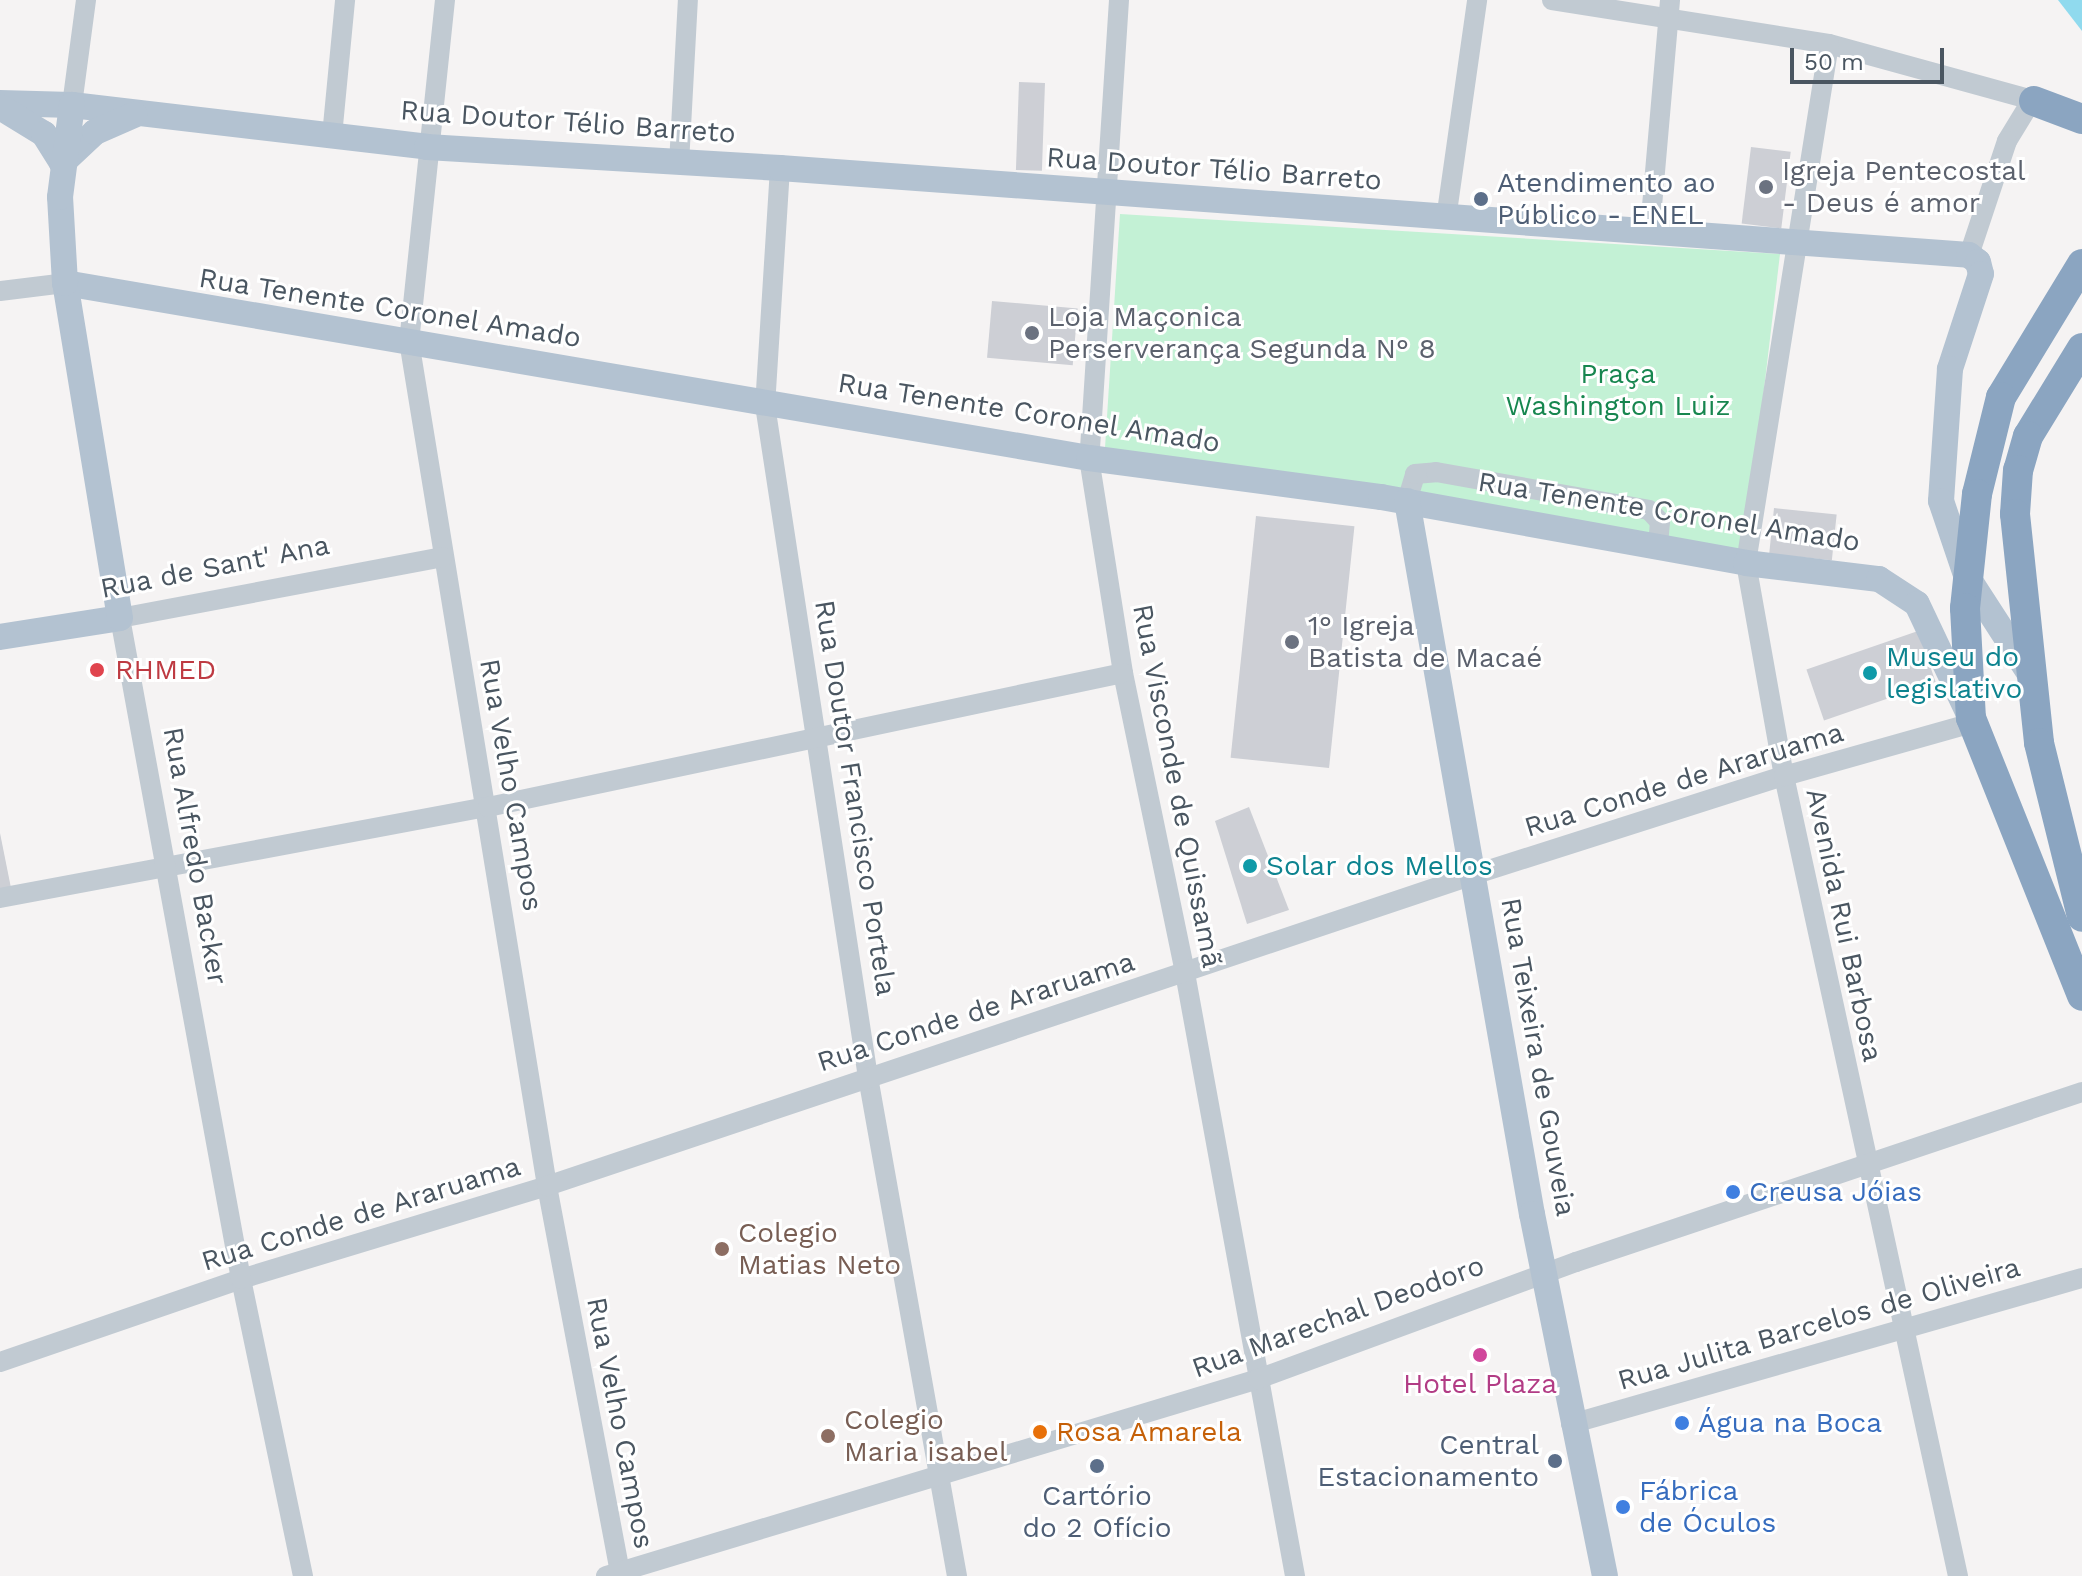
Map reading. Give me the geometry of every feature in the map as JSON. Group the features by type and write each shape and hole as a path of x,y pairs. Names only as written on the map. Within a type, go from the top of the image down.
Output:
{"highway":[{"path":"2041,103 2082,119"},
{"path":"2082,264 2015,367 1992,427 1966,575 1972,720 2082,996"},
{"path":"2082,348 2033,426 2018,470 2015,514 2039,743 2082,917"},
{"path":"1986,758 2012,761 2039,743"}],"main road":[{"name":"Rua Doutor Télio Barreto","path":"0,105 72,105 427,147 780,168 1446,219 1650,229 1969,255"},
{"path":"0,105 44,134 62,163 95,132 138,113"},
{"name":"Rua Alfredo Backer","path":"72,105 62,163 65,283 120,618"},
{"path":"1969,255 1978,262 1981,274 1950,369 1940,489 1952,545 1966,575 2032,677"},
{"name":"Rua Tenente Coronel Amado","path":"65,283 167,304 409,341 765,405 1089,458 1407,501 1746,563 1879,579 1917,604 1972,720"},
{"name":"Rua Teixeira de Gouveia","path":"1407,501 1571,1424 1604,1576"},
{"name":"Rua de Sant' Ana","path":"0,637 120,618"}],"street":[{"name":"Rua Alfredo Backer","path":"72,105 86,0"},
{"path":"332,136 345,0"},
{"name":"Rua Velho Campos","path":"445,0 427,147 409,341 442,557 488,807 547,1186 616,1574"},
{"path":"679,164 688,0"},
{"name":"Rua Visconde de Quissamã","path":"1119,0 1089,458 1123,673 1185,973 1295,1576"},
{"path":"1446,219 1477,0"},
{"path":"1552,0 1669,10 1829,44 2041,103 2007,141 1969,255"},
{"path":"1650,229 1669,10"},
{"name":"Avenida Rui Barbosa","path":"1829,44 1746,563 1784,776 1958,1576"},
{"name":"Rua Doutor Francisco Portela","path":"780,168 765,405 819,737 868,1077 957,1576"},
{"name":"Rua Tenente Coronel Amado","path":"0,291 65,283"},
{"name":"Rua de Sant' Ana","path":"120,618 442,557"},
{"name":"Rua Alfredo Backer","path":"120,618 162,864 241,1279 303,1576"},
{"path":"0,898 162,864 488,807 1123,673"},
{"name":"Rua Conde de Araruama","path":"0,1362 241,1279 547,1186 1473,875 1972,720"},
{"name":"Rua Marechal Deodoro","path":"616,1574 1258,1379 1544,1273 1866,1161 2082,1092"},
{"name":"Rua Julita Barcelos de Oliveira","path":"1571,1424 2082,1278"}],"green space":[{"name":"Praça Washington Luiz","path":"1120,214 1780,254 1744,558 1105,448"}],"water":[{"path":"2058,0 2082,0 2082,31"}],"building":[{"path":"1019,82 1045,83 1042,171 1016,170"},
{"name":"Igreja Pentecostal - Deus é amor","path":"1751,147 1791,152 1781,228 1742,223"},
{"name":"Loja Maçonica Perserverança Segunda N° 8","path":"992,301 1078,308 1073,365 987,358"},
{"path":"1774,508 1837,515 1832,560 1769,554"},
{"name":"1° Igreja Batista de Macaé","path":"1256,516 1354,526 1329,768 1231,758"},
{"name":"Museu do legislativo","path":"1918,631 1936,682 1824,720 1806,669"},
{"name":"Solar dos Mellos","path":"1249,807 1289,910 1247,924 1215,821"},
{"path":"0,833 11,888 0,890"}],"place":[{"name":"Igreja Pentecostal - Deus é amor","path":"1766,187"},
{"name":"Atendimento ao Público - ENEL","path":"1481,199"},
{"name":"Loja Maçonica Perserverança Segunda N° 8","path":"1032,333"},
{"name":"1° Igreja Batista de Macaé","path":"1292,642"},
{"name":"RHMED","path":"97,670"},
{"name":"Museu do legislativo","path":"1870,673"},
{"name":"Solar dos Mellos","path":"1250,866"},
{"name":"Creusa Jóias","path":"1733,1192"},
{"name":"Colegio Matias Neto","path":"722,1249"},
{"name":"Hotel Plaza","path":"1480,1355"},
{"name":"Água na Boca","path":"1682,1423"},
{"name":"Rosa Amarela","path":"1040,1432"},
{"name":"Colegio Maria isabel","path":"828,1436"},
{"name":"Central Estacionamento","path":"1555,1461"},
{"name":"Cartório do 2 Ofício","path":"1097,1466"},
{"name":"Fábrica de Óculos","path":"1623,1507"}]}
